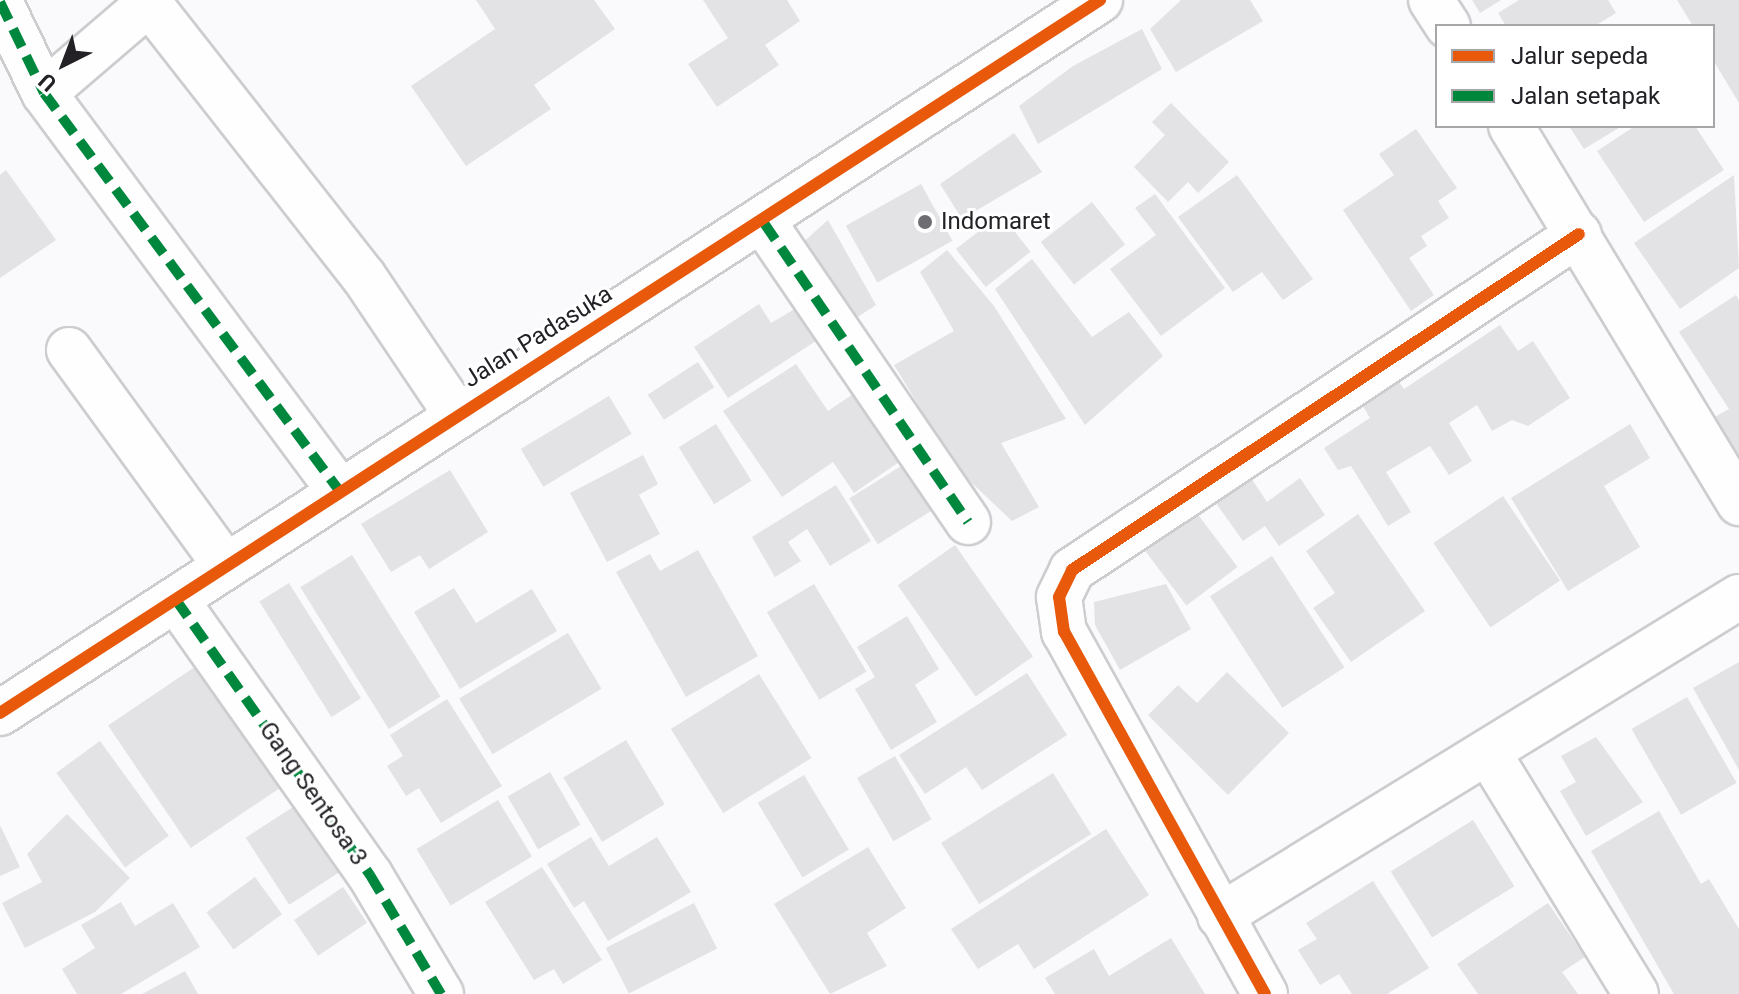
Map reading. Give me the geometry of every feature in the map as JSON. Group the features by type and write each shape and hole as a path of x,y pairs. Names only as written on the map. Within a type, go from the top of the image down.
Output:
{"street":[{"name":"Jalan Padasuka","path":"0,713 456,414 764,223 1100,0"},
{"path":"1431,0 1447,24"},
{"path":"0,2 44,93 339,490"},
{"path":"44,93 149,3 355,264 456,414"},
{"path":"1512,128 1739,503"},
{"path":"764,223 968,522"},
{"path":"1265,994 1064,632 1059,597 1072,570 1579,234"},
{"path":"69,350 226,566"},
{"path":"1220,916 1489,754 1739,597"},
{"name":"Gang Sentosa 3","path":"176,600 370,875 441,994"},
{"path":"1489,754 1636,994"}],"building":[{"path":"476,0 594,0 615,29 534,85 551,109 466,166 411,86 495,29"},
{"path":"703,0 787,0 800,21 765,45 779,65 717,107 688,64 728,38"},
{"path":"1181,0 1250,0 1263,21 1176,72 1150,29"},
{"path":"1472,0 1501,0 1480,13"},
{"path":"1519,0 1608,0 1616,13 1598,24 1505,24 1498,13"},
{"path":"1677,0 1739,0 1739,103 1715,63 1715,24 1692,24"},
{"path":"1142,29 1162,69 1038,144 1019,106 1073,66"},
{"path":"1171,103 1229,162 1198,193 1188,182 1168,202 1134,167 1165,135 1152,122"},
{"path":"1570,128 1619,128 1584,149"},
{"path":"1632,128 1696,128 1724,170 1644,222 1597,151"},
{"path":"1416,129 1457,188 1438,201 1449,218 1421,236 1427,246 1409,258 1434,295 1411,311 1343,210 1394,175 1379,154"},
{"path":"1014,133 1042,172 962,219 940,184"},
{"path":"6,170 56,240 0,278 0,175"},
{"path":"1237,175 1313,279 1283,300 1262,272 1233,292 1178,217"},
{"path":"1734,175 1739,268 1680,309 1634,243"},
{"path":"921,184 953,241 877,283 846,226"},
{"path":"1155,194 1225,288 1161,336 1110,269 1156,235 1135,208"},
{"path":"1092,202 1125,245 1074,285 1041,242"},
{"path":"1001,214 1031,252 986,287 956,249"},
{"path":"828,220 876,305 850,322 800,245"},
{"path":"947,250 994,306 1066,419 1001,443 1039,507 1012,521 957,469 894,365 954,331 920,272"},
{"path":"1032,259 1092,337 1129,312 1163,356 1085,425 995,289"},
{"path":"1736,295 1739,300 1739,462 1711,419 1729,409 1679,332"},
{"path":"759,304 771,323 798,307 819,339 728,398 694,347"},
{"path":"1500,325 1518,351 1533,341 1570,398 1528,426 1512,420 1492,431 1477,405 1449,423 1472,461 1449,475 1430,446 1386,472 1411,512 1388,526 1351,466 1338,470 1324,448 1370,418 1361,403 1397,379 1404,389"},
{"path":"698,362 714,387 664,420 648,395"},
{"path":"796,364 828,411 859,390 905,458 854,493 833,462 782,497 723,411"},
{"path":"609,396 632,434 543,487 521,449"},
{"path":"716,424 752,481 714,504 679,447"},
{"path":"1630,424 1650,458 1604,486 1640,547 1568,591 1511,498"},
{"path":"643,455 658,484 639,495 660,534 607,562 570,493"},
{"path":"906,463 935,509 878,544 849,499"},
{"path":"450,470 488,532 429,569 420,555 391,572 361,524"},
{"path":"1249,475 1267,502 1300,478 1325,515 1279,546 1265,526 1243,541 1213,499"},
{"path":"836,485 871,541 830,566 807,529 788,542 801,561 775,577 752,537"},
{"path":"1503,496 1560,581 1490,628 1433,543"},
{"path":"1193,508 1238,567 1186,606 1142,547"},
{"path":"1358,514 1425,611 1351,662 1313,608 1335,593 1306,551"},
{"path":"955,545 1033,656 976,697 898,585"},
{"path":"698,550 758,656 686,697 616,572 650,554 660,571"},
{"path":"352,555 440,697 389,729 300,587"},
{"path":"1272,556 1344,668 1282,708 1210,596"},
{"path":"289,583 361,698 331,717 259,602"},
{"path":"814,584 867,671 819,700 767,612"},
{"path":"1166,584 1191,629 1120,670 1095,625 1094,602"},
{"path":"454,588 476,623 532,589 557,631 460,689 414,612"},
{"path":"907,616 939,669 915,685 937,722 891,750 855,689 875,677 857,647"},
{"path":"568,633 601,689 493,754 459,698"},
{"path":"205,660 288,783 191,848 108,725"},
{"path":"1739,662 1739,770 1693,688"},
{"path":"1227,672 1289,733 1228,795 1148,715 1178,685 1197,703"},
{"path":"1027,673 1067,735 982,790 966,767 925,794 899,755"},
{"path":"759,674 811,758 723,813 671,729"},
{"path":"1687,697 1736,783 1681,815 1632,729"},
{"path":"447,699 502,786 441,823 419,788 406,796 387,766 403,756 390,735"},
{"path":"1596,737 1643,802 1586,836 1560,791 1576,782 1561,756"},
{"path":"626,740 665,804 602,842 563,778"},
{"path":"100,741 169,836 125,867 56,773"},
{"path":"895,756 931,819 893,841 857,778"},
{"path":"550,772 580,825 538,849 508,796"},
{"path":"1053,773 1091,834 979,904 941,843"},
{"path":"804,775 849,850 803,877 758,803"},
{"path":"498,800 532,857 451,906 417,849"},
{"path":"296,805 340,872 289,905 246,838"},
{"path":"1659,811 1701,884 1709,879 1739,929 1739,994 1674,994 1591,851"},
{"path":"67,814 130,878 95,912 25,948 2,903 42,882 27,854"},
{"path":"1473,820 1514,886 1432,938 1391,871"},
{"path":"0,825 20,867 0,876"},
{"path":"1106,829 1149,895 1034,969 1018,944 978,969 951,929"},
{"path":"591,837 609,866 657,837 691,892 608,941 584,901 574,908 547,864"},
{"path":"868,847 906,908 867,933 887,966 830,994 774,904"},
{"path":"542,867 602,960 563,984 554,969 534,980 485,902"},
{"path":"255,877 282,914 233,949 206,912"},
{"path":"1373,881 1429,968 1387,994 1352,994 1339,974 1320,985 1298,950 1317,939 1306,923"},
{"path":"343,887 367,923 318,956 294,920"},
{"path":"121,902 135,926 173,903 200,947 121,994 77,994 62,969 95,948 81,925"},
{"path":"694,903 717,948 629,993 606,948"},
{"path":"1548,903 1585,957 1562,972 1578,994 1478,994 1457,964"},
{"path":"1171,938 1205,994 1055,994 1045,978 1094,949 1109,976"},
{"path":"185,971 198,994 142,994"}],"marked path":[{"path":"0,2 44,93 339,490"},
{"path":"764,223 968,522"},
{"path":"176,600 370,875 441,994"}],"cycle path":[{"path":"0,713 1100,0"},
{"path":"1265,994 1064,632 1059,597 1072,570 1579,234"}],"place":[{"name":"Indomaret","path":"925,222"}]}
